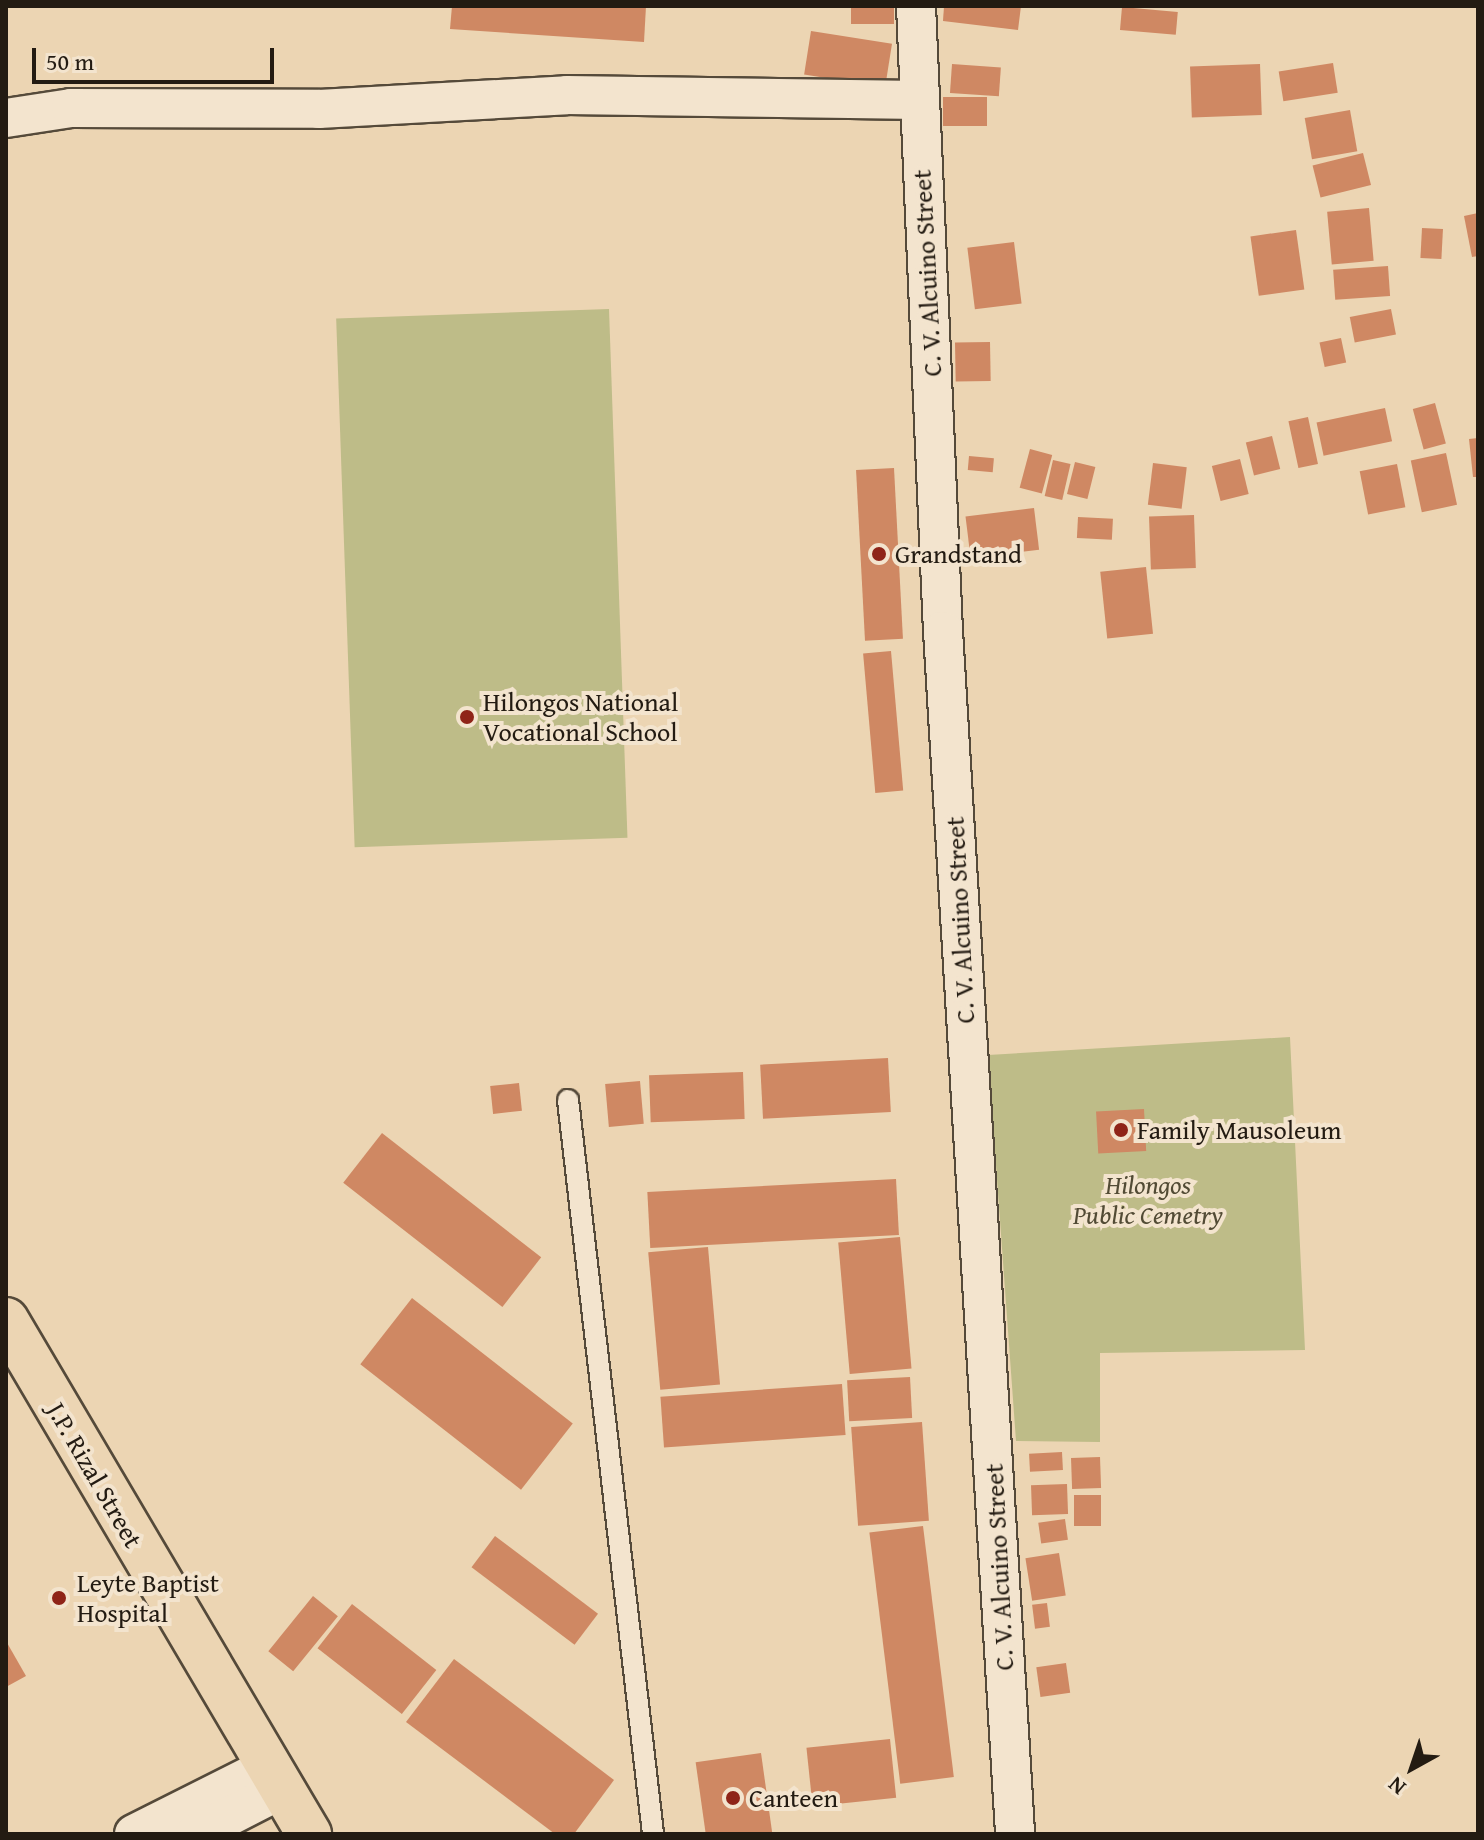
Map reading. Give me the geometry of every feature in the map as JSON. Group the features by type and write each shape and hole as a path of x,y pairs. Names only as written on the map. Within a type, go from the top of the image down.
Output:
{"main road":[{"name":"J.P. Rizal Street","path":"12,1345 309,1834"}],"street":[{"name":"C. V. Alcuino Street","path":"916,6 943,631 1015,1834"},
{"path":"6,118 71,108 319,109 567,95 920,100"},
{"path":"134,1834 275,1778"},
{"path":"195,1834 275,1778"}],"lane":[{"path":"568,1100 653,1834"}],"green space":[{"path":"609,309 627,838 355,847 336,319"},
{"name":"Hilongos Public Cemetry","path":"1290,1037 1305,1350 1100,1353 1100,1442 1016,1441 988,1055"}],"building":[{"path":"452,6 646,6 644,42 450,29"},
{"path":"851,6 894,6 894,24 851,24"},
{"path":"944,6 1021,6 1018,30 943,21"},
{"path":"1122,7 1178,12 1176,35 1120,30"},
{"path":"811,31 892,44 885,87 804,74"},
{"path":"1333,63 1338,93 1283,101 1279,72"},
{"path":"952,64 1001,67 999,96 950,93"},
{"path":"1260,64 1262,115 1192,117 1190,66"},
{"path":"943,97 987,97 987,126 943,126"},
{"path":"1350,110 1357,151 1312,159 1305,118"},
{"path":"1363,153 1371,185 1321,198 1313,166"},
{"path":"1369,208 1374,261 1332,264 1327,212"},
{"path":"1478,213 1478,256 1472,257 1464,216"},
{"path":"1422,228 1443,229 1441,259 1420,258"},
{"path":"1296,230 1304,289 1259,296 1250,236"},
{"path":"1014,242 1022,304 975,309 967,248"},
{"path":"1388,266 1390,296 1335,300 1333,270"},
{"path":"1391,309 1396,335 1355,343 1350,317"},
{"path":"1341,338 1346,362 1325,367 1319,343"},
{"path":"990,342 991,381 956,382 955,343"},
{"path":"1435,403 1446,444 1424,450 1413,409"},
{"path":"1385,408 1392,441 1324,456 1317,423"},
{"path":"1308,417 1318,464 1298,468 1288,421"},
{"path":"1272,436 1280,469 1254,476 1246,443"},
{"path":"1478,438 1478,477 1473,477 1469,439"},
{"path":"1030,449 1052,455 1042,494 1020,488"},
{"path":"1446,453 1457,505 1422,512 1411,460"},
{"path":"969,456 994,458 993,472 968,470"},
{"path":"1240,459 1249,494 1221,501 1212,466"},
{"path":"1053,460 1071,464 1062,500 1045,496"},
{"path":"1075,462 1095,467 1087,499 1067,494"},
{"path":"1153,463 1187,467 1182,509 1148,505"},
{"path":"1397,464 1405,507 1368,514 1360,471"},
{"name":"Grandstand","path":"894,468 903,639 865,641 856,470"},
{"path":"1034,508 1039,550 971,558 966,516"},
{"path":"1194,515 1196,568 1151,570 1149,517"},
{"path":"1078,517 1113,519 1112,540 1077,538"},
{"path":"1146,567 1153,634 1107,638 1100,572"},
{"path":"891,651 903,790 875,793 863,653"},
{"path":"888,1058 891,1112 763,1119 760,1065"},
{"path":"743,1072 745,1119 651,1122 649,1075"},
{"path":"640,1081 644,1124 609,1127 605,1084"},
{"path":"519,1083 522,1111 493,1114 490,1086"},
{"name":"Family Mausoleum","path":"1144,1109 1146,1151 1098,1153 1096,1112"},
{"path":"382,1133 541,1257 502,1307 343,1183"},
{"path":"896,1179 899,1235 650,1248 647,1192"},
{"path":"900,1237 912,1368 850,1374 838,1242"},
{"path":"708,1247 720,1384 660,1390 648,1252"},
{"path":"412,1298 573,1424 521,1490 360,1364"},
{"path":"910,1377 912,1418 849,1421 847,1380"},
{"path":"842,1384 846,1435 664,1448 660,1397"},
{"path":"922,1422 929,1521 858,1526 851,1427"},
{"path":"1062,1452 1063,1470 1030,1472 1029,1454"},
{"path":"1100,1457 1101,1488 1072,1489 1071,1458"},
{"path":"1067,1484 1068,1514 1032,1515 1031,1485"},
{"path":"1074,1495 1101,1495 1101,1526 1074,1526"},
{"path":"1065,1519 1068,1540 1041,1544 1038,1523"},
{"path":"923,1526 954,1777 900,1784 869,1533"},
{"path":"495,1536 598,1614 575,1645 472,1567"},
{"path":"1059,1553 1066,1595 1032,1601 1025,1558"},
{"path":"313,1596 338,1616 293,1671 268,1651"},
{"path":"1047,1603 1050,1627 1035,1629 1032,1605"},
{"path":"352,1604 436,1670 402,1714 318,1648"},
{"path":"6,1641 26,1676 6,1687"},
{"path":"454,1659 614,1780 574,1834 555,1834 406,1722"},
{"path":"1066,1663 1070,1693 1040,1697 1036,1667"},
{"path":"890,1739 896,1798 813,1806 806,1748"},
{"name":"Canteen","path":"761,1753 772,1834 706,1834 696,1762"}],"place":[{"name":"Grandstand","path":"879,554"},
{"name":"Hilongos National Vocational School","path":"467,717"},
{"name":"Family Mausoleum","path":"1121,1130"},
{"name":"Leyte Baptist Hospital","path":"59,1598"},
{"name":"Canteen","path":"733,1798"}]}
